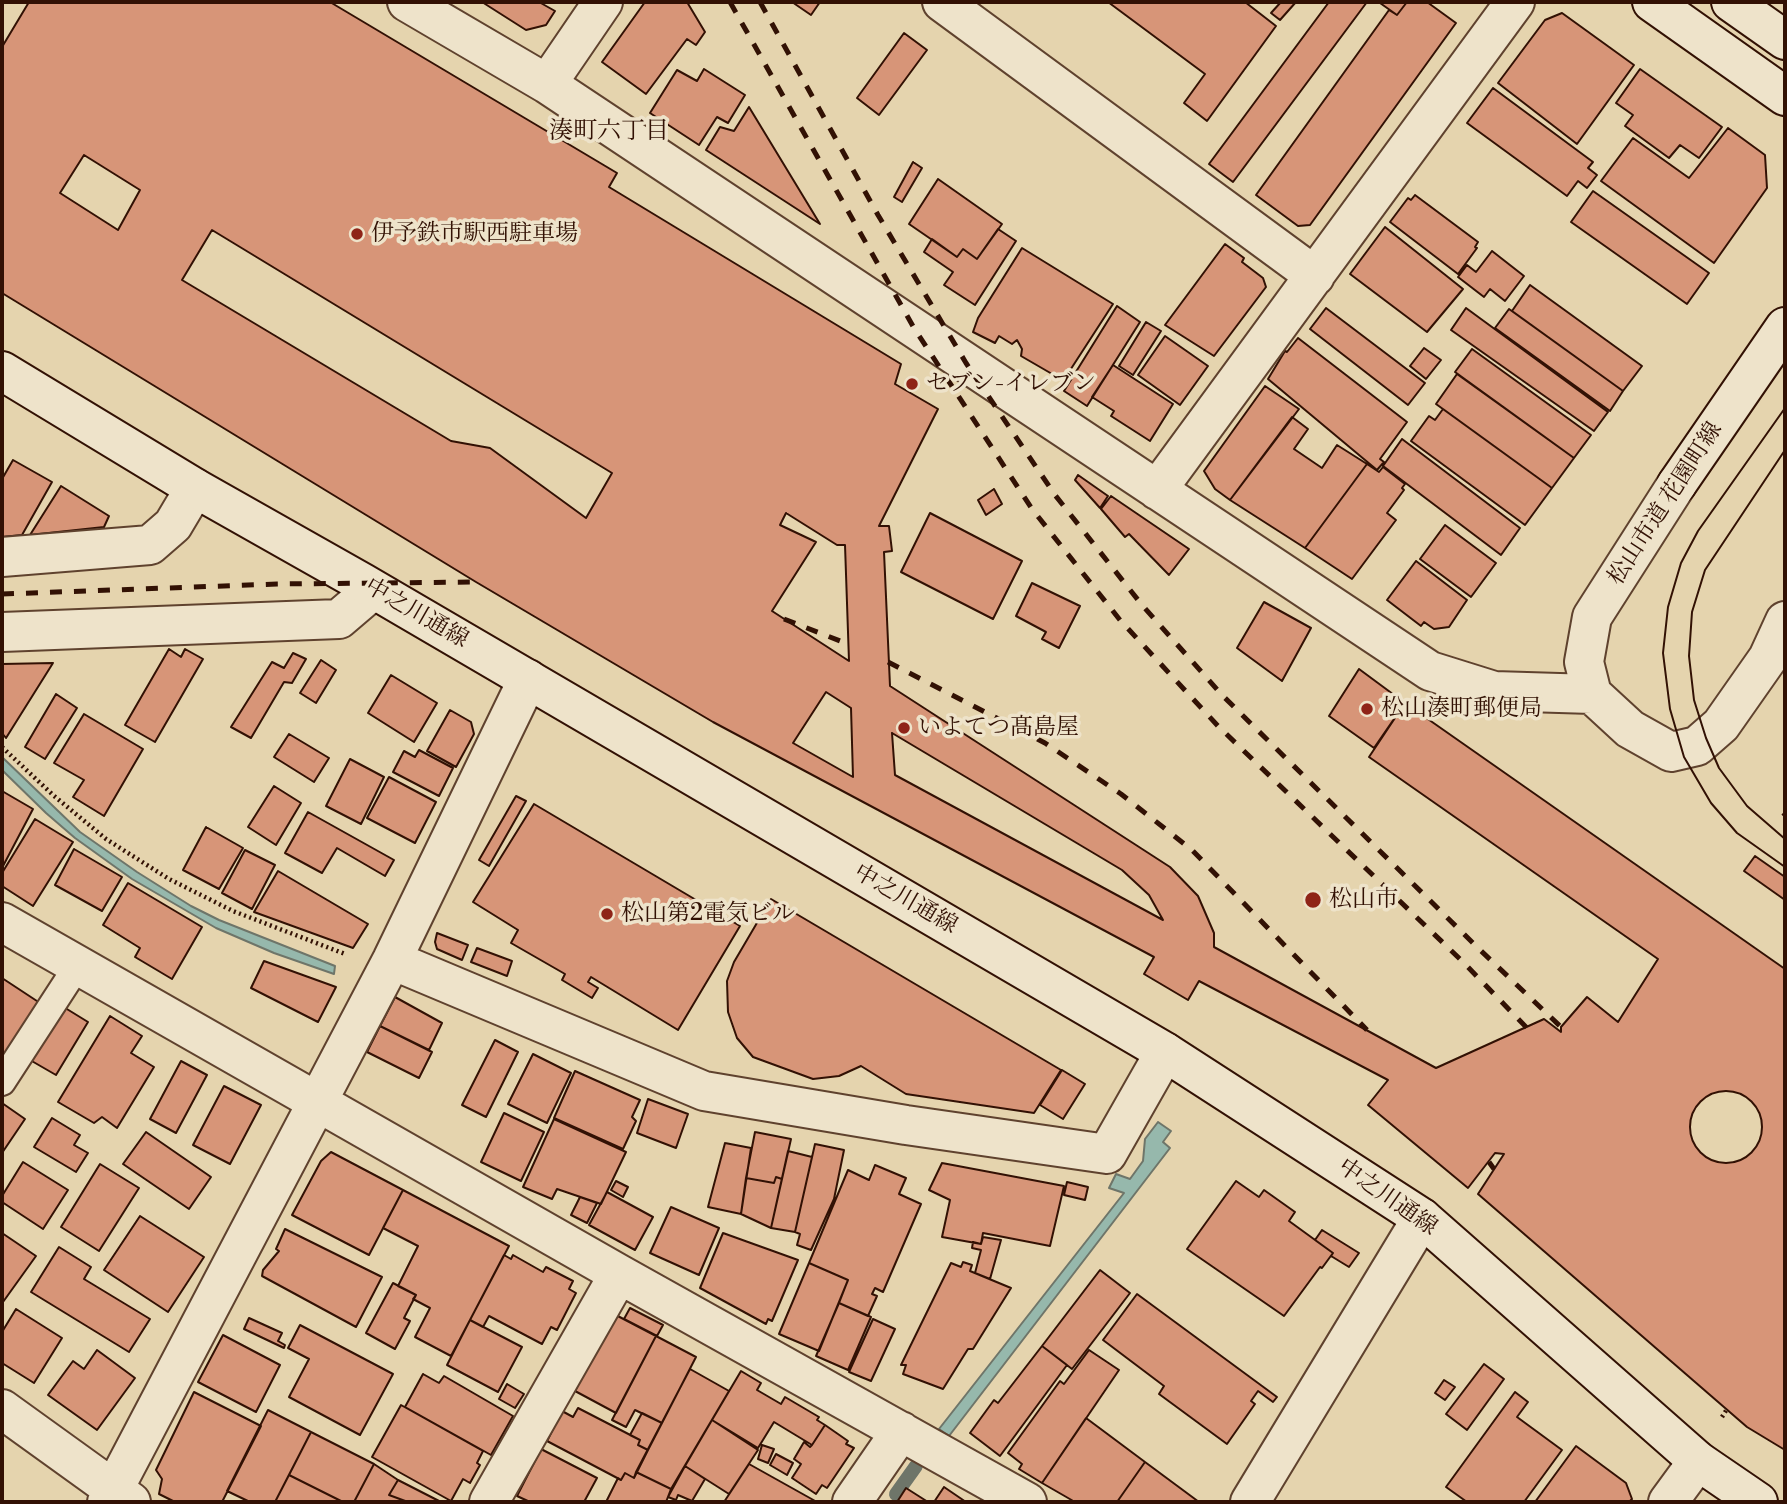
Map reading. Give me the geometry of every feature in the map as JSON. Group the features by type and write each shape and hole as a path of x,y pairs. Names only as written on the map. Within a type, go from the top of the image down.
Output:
{"street":[{"path":"407,2 547,84 1430,671 1494,691 1592,694 1630,729 1671,752 1697,746 1721,725 1768,659 1785,621"},
{"path":"547,84 603,2"},
{"path":"942,2 1315,276"},
{"path":"1157,490 1515,2"},
{"path":"1652,2 1785,96"},
{"path":"1731,2 1785,40"},
{"name":"松山市道 花園町線","path":"1592,694 1584,662 1592,617 1677,484 1785,327"},
{"name":"中之川通線","path":"2,371 195,488 528,679 1165,1052 1422,1218 1698,1461 1758,1502"},
{"path":"2,557 150,545 173,524 195,488"},
{"path":"2,632 340,619 373,590"},
{"path":"2,1409 117,1498 317,1100 392,960 528,679"},
{"path":"2,922 619,1274 1027,1502"},
{"path":"392,960 704,1091 905,1125 1107,1154 1165,1052"},
{"path":"1250,1502 1422,1218"},
{"path":"488,1502 619,1274"},
{"path":"852,1502 901,1431"},
{"path":"1668,1502 1698,1461"}],"lane":[{"path":"2,1082 78,965"}],"path":[{"path":"2,747 53,795 106,839 179,884 233,911 361,960 392,960"},
{"path":"1722,1417 1727,1409"}],"water":[{"path":"2,757 80,832 137,872 219,920 335,966 334,974 274,953 216,928 132,879 75,838 46,813 2,770"},
{"path":"1158,1122 1171,1131 1163,1142 1170,1148 949,1436 939,1429 1124,1193 1109,1188 1116,1174 1130,1179 1143,1161 1145,1139"}],"building":[{"name":"いよてつ髙島屋","path":"29,2 330,2 617,173 609,187 901,364 895,384 938,409 879,526 889,526 892,551 884,552 890,686 1170,867 1198,896 1214,933 1214,947 1436,1068 1544,1019 1561,1032 1561,1027 1587,997 1618,1022 1658,959 1369,757 1405,703 1785,969 1785,1450 1747,1427 1478,1194 1504,1154 1495,1153 1468,1188 1368,1105 1388,1080 1199,981 1188,1000 1144,974 1154,957 713,722 476,582 2,293 2,47","holes":["84,155 140,190 118,230 60,193","212,230 612,473 586,518 490,448 451,441 182,280","786,513 837,545 845,545 849,661 772,611 816,542 780,525","826,692 851,708 853,777 793,743","892,733 1122,870 1149,895 1163,920 895,775"]},
{"path":"482,2 539,2 555,11 546,25 526,30"},
{"path":"645,2 687,2 705,32 696,45 687,39 646,94 602,62"},
{"path":"792,2 820,2 811,15"},
{"path":"1108,2 1245,2 1276,26 1207,121 1184,103 1205,74"},
{"path":"1281,2 1296,2 1280,20 1271,13"},
{"path":"1329,2 1367,2 1233,182 1209,164"},
{"path":"1381,2 1407,2 1397,15"},
{"path":"1407,2 1427,2 1456,23 1310,225 1298,226 1256,195 1389,10 1397,15"},
{"path":"1562,13 1634,65 1577,144 1498,83 1545,20"},
{"path":"904,33 927,50 879,115 857,98"},
{"path":"704,69 745,95 728,123 717,117 699,145 650,113 677,70 697,81"},
{"path":"1640,69 1722,127 1699,158 1680,145 1669,158 1625,126 1633,115 1616,103"},
{"path":"1493,88 1593,162 1588,168 1597,175 1587,188 1578,181 1567,196 1467,123"},
{"path":"749,107 820,224 706,150 720,127 734,131"},
{"path":"1728,128 1765,155 1767,188 1714,263 1601,181 1633,138 1689,178"},
{"path":"913,162 922,168 902,202 894,197"},
{"path":"938,179 1002,224 977,259 963,249 957,257 909,224"},
{"path":"1593,191 1709,273 1687,304 1571,222"},
{"path":"1415,195 1478,242 1475,247 1477,248 1458,274 1390,222 1408,198 1411,200"},
{"path":"1385,227 1463,289 1427,332 1350,274"},
{"path":"998,229 1016,241 975,305 944,285 953,272 924,252 932,239 957,257 963,249 977,259"},
{"path":"1225,244 1244,258 1242,262 1263,278 1266,287 1214,356 1165,325"},
{"path":"1022,248 1113,304 1067,375 1059,378 1021,356 1022,349 1017,340 1012,344 999,336 995,343 973,332 978,318"},
{"path":"1492,251 1524,276 1505,301 1490,289 1484,297 1458,277 1467,265 1476,272"},
{"path":"1530,285 1642,366 1623,391 1512,311"},
{"path":"1117,306 1140,322 1087,406 1064,391"},
{"path":"1326,308 1425,383 1408,405 1310,329"},
{"path":"1466,308 1608,412 1594,431 1451,330"},
{"path":"1509,309 1623,391 1610,411 1495,328"},
{"path":"1146,322 1161,331 1133,375 1119,366"},
{"path":"1165,336 1208,366 1180,405 1138,375"},
{"path":"1298,338 1407,422 1380,459 1384,462 1377,470 1268,379 1285,351 1287,352"},
{"path":"1424,348 1441,360 1426,379 1410,366"},
{"path":"1472,349 1591,435 1574,458 1455,372"},
{"path":"1113,365 1173,404 1150,441 1111,416 1114,411 1092,397"},
{"path":"1457,374 1574,458 1552,488 1436,404"},
{"path":"1265,386 1299,409 1230,500 1215,489 1204,471"},
{"path":"1443,409 1552,488 1525,525 1411,441 1429,416 1435,420"},
{"path":"1292,417 1308,429 1294,449 1322,468 1337,445 1367,464 1305,548 1230,500"},
{"path":"1402,439 1520,528 1501,555 1383,466"},
{"path":"13,460 52,482 22,535 2,537 2,479"},
{"path":"1367,464 1379,472 1383,467 1405,484 1402,488 1404,490 1387,513 1396,520 1352,579 1305,548"},
{"path":"1078,475 1108,496 1100,508 1075,480"},
{"path":"61,486 109,516 104,527 30,535"},
{"path":"994,489 1002,504 986,515 978,500"},
{"path":"1111,496 1189,549 1169,575 1129,534 1125,537 1101,509"},
{"path":"930,513 1022,561 993,619 901,572"},
{"path":"1445,525 1496,563 1471,597 1420,559"},
{"path":"1416,561 1467,600 1449,627 1434,629 1424,622 1421,626 1387,600"},
{"path":"1032,583 1080,606 1059,648 1042,639 1046,632 1016,616"},
{"path":"1264,602 1311,628 1282,681 1237,648"},
{"path":"169,649 181,657 185,649 203,659 155,742 125,725"},
{"path":"293,653 306,659 292,683 284,682 251,738 231,727 272,662 284,668"},
{"path":"321,660 336,670 316,703 300,693"},
{"path":"53,663 6,738 2,733 2,664"},
{"name":"松山湊町郵便局","path":"1359,669 1405,703 1374,748 1329,716"},
{"path":"391,675 437,703 414,742 368,713"},
{"path":"56,694 77,708 45,759 25,747"},
{"path":"450,710 471,722 474,734 456,767 427,751"},
{"path":"84,714 143,749 104,816 73,797 84,780 54,763"},
{"path":"289,734 329,758 314,782 274,757"},
{"path":"419,750 453,768 439,796 393,772 404,751 415,757"},
{"path":"350,759 384,777 361,824 326,806"},
{"path":"389,777 436,802 415,843 367,818"},
{"path":"274,786 301,803 276,845 248,827"},
{"path":"2,791 33,809 2,868"},
{"path":"516,796 526,801 489,866 479,860"},
{"name":"松山第2電気ビル","path":"534,804 740,926 678,1030 591,977 588,982 598,988 592,998 562,980 565,974 511,943 518,930 473,902"},
{"path":"308,812 394,860 385,876 337,848 322,873 285,853"},
{"path":"35,819 73,842 33,906 2,886 2,873"},
{"path":"206,827 243,848 219,889 183,870"},
{"path":"74,849 122,877 102,911 55,885"},
{"path":"245,850 275,865 252,909 222,893"},
{"path":"1755,856 1785,877 1785,900 1744,871"},
{"path":"278,871 368,924 353,948 254,912"},
{"path":"128,883 202,927 172,979 135,957 140,948 103,925"},
{"path":"771,899 1061,1070 1034,1113 906,1094 861,1066 839,1076 813,1079 753,1057 737,1038 728,1012 727,981 734,962"},
{"path":"437,933 468,945 462,960 437,949"},
{"path":"477,948 512,961 507,976 471,962"},
{"path":"264,961 336,987 318,1022 251,988"},
{"path":"2,978 43,1005 2,1062"},
{"path":"395,997 442,1023 429,1050 380,1026"},
{"path":"62,1006 88,1022 56,1075 30,1060"},
{"path":"110,1016 142,1036 131,1053 154,1067 117,1128 102,1117 94,1123 58,1102"},
{"path":"380,1026 432,1052 419,1078 367,1052"},
{"path":"495,1040 518,1052 486,1117 462,1105"},
{"path":"533,1054 571,1073 547,1123 508,1104"},
{"path":"181,1061 207,1075 176,1133 150,1119"},
{"path":"1062,1070 1085,1084 1063,1119 1040,1105"},
{"path":"575,1071 640,1100 632,1117 636,1121 623,1149 554,1118"},
{"path":"224,1086 261,1105 230,1164 193,1145"},
{"path":"1726,1091 1746,1097 1756,1107 1762,1127 1756,1147 1746,1157 1726,1163 1706,1157 1696,1147 1690,1127 1696,1107 1706,1097"},
{"path":"648,1099 688,1114 676,1148 637,1133"},
{"path":"2,1103 25,1119 2,1153"},
{"path":"504,1113 544,1132 521,1181 481,1162"},
{"path":"52,1118 80,1135 74,1145 88,1153 76,1172 34,1147"},
{"path":"554,1119 626,1152 601,1204 557,1189 552,1199 523,1187"},
{"path":"146,1132 211,1177 189,1209 123,1164"},
{"path":"755,1132 791,1139 782,1179 776,1177 774,1183 746,1178"},
{"path":"725,1143 751,1148 741,1214 708,1207"},
{"path":"815,1144 844,1150 834,1199 811,1250 797,1245 800,1234 795,1232"},
{"path":"788,1151 812,1157 795,1232 771,1228"},
{"path":"331,1152 403,1190 369,1255 292,1215 321,1161"},
{"path":"23,1162 68,1190 43,1229 2,1202 2,1196"},
{"path":"942,1163 1064,1186 1050,1246 983,1233 981,1244 942,1237 950,1200 929,1190"},
{"path":"100,1164 139,1188 99,1251 61,1227"},
{"path":"875,1165 906,1178 899,1194 921,1204 883,1292 875,1288 872,1294 877,1296 868,1316 839,1303 848,1280 809,1263 848,1170 869,1180"},
{"path":"776,1177 782,1179 771,1228 741,1214 746,1178 774,1183"},
{"path":"616,1181 628,1187 623,1197 611,1190"},
{"path":"1236,1181 1259,1197 1264,1190 1295,1212 1289,1221 1333,1253 1284,1316 1187,1249"},
{"path":"1067,1182 1088,1187 1085,1200 1064,1195"},
{"path":"403,1190 509,1246 451,1356 415,1337 430,1308 413,1299 416,1295 398,1286 418,1246 383,1228"},
{"path":"607,1192 653,1217 635,1250 589,1225"},
{"path":"580,1197 597,1203 587,1223 571,1215"},
{"path":"671,1207 719,1228 699,1275 650,1253"},
{"path":"140,1216 204,1257 168,1312 104,1270"},
{"path":"285,1229 382,1277 356,1327 262,1276 263,1270 279,1251 276,1249"},
{"path":"1322,1230 1359,1253 1349,1267 1331,1256 1333,1253 1315,1240"},
{"path":"2,1233 36,1256 3,1302 2,1301"},
{"path":"723,1233 798,1260 772,1321 768,1319 766,1324 700,1288"},
{"path":"983,1237 1001,1240 990,1279 975,1273 981,1250 972,1248 973,1242 981,1244"},
{"path":"59,1247 91,1267 84,1279 150,1319 129,1352 31,1292"},
{"path":"504,1255 511,1259 513,1255 543,1272 546,1267 573,1281 569,1289 576,1293 557,1330 551,1327 542,1344 489,1316 483,1327 470,1320"},
{"path":"963,1262 972,1265 970,1271 1011,1288 973,1349 968,1349 943,1389 903,1374 906,1365 901,1365 951,1263 961,1267"},
{"path":"809,1263 848,1280 819,1351 779,1334"},
{"path":"1100,1270 1130,1293 1072,1369 1042,1346"},
{"path":"393,1283 416,1295 404,1318 410,1321 395,1349 366,1333"},
{"path":"1137,1294 1277,1397 1273,1402 1258,1391 1251,1401 1255,1404 1227,1444 1159,1394 1164,1386 1103,1340"},
{"path":"839,1303 871,1317 848,1370 816,1356"},
{"path":"630,1308 663,1325 657,1336 624,1319"},
{"path":"16,1309 62,1338 34,1383 2,1363 2,1332"},
{"path":"612,1313 656,1336 616,1413 575,1391"},
{"path":"249,1318 282,1333 278,1341 285,1345 284,1348 244,1329"},
{"path":"873,1319 895,1329 871,1381 849,1372"},
{"path":"470,1320 522,1347 498,1392 447,1365"},
{"path":"300,1325 393,1374 360,1435 289,1397 309,1359 288,1348"},
{"path":"223,1335 280,1365 256,1412 198,1382"},
{"path":"656,1336 696,1357 662,1423 635,1410 626,1427 612,1420"},
{"path":"1042,1346 1067,1365 1000,1456 970,1433 994,1400 998,1403"},
{"path":"97,1350 135,1378 97,1430 48,1395 73,1361 84,1369"},
{"path":"1089,1350 1119,1370 1042,1483 1019,1469 1022,1464 1008,1453 1060,1381 1064,1384"},
{"path":"1484,1364 1504,1379 1467,1430 1446,1414"},
{"path":"690,1369 729,1391 671,1489 636,1472"},
{"path":"741,1371 761,1383 757,1390 781,1404 785,1397 819,1417 817,1420 825,1425 812,1445 774,1422 758,1448 712,1420"},
{"path":"423,1374 439,1383 444,1376 513,1416 491,1455 405,1407"},
{"path":"1444,1380 1455,1387 1445,1400 1435,1393"},
{"path":"507,1384 524,1394 515,1408 499,1399"},
{"path":"194,1392 261,1426 222,1502 175,1502 159,1494 162,1479 156,1470"},
{"path":"1515,1392 1528,1402 1517,1417 1562,1450 1524,1502 1467,1502 1446,1487"},
{"path":"401,1405 483,1451 477,1463 480,1465 470,1483 463,1479 451,1501 372,1457"},
{"path":"578,1408 640,1440 638,1445 648,1450 634,1478 625,1473 621,1480 547,1441 562,1411 573,1417"},
{"path":"268,1410 311,1432 275,1502 250,1502 227,1491"},
{"path":"642,1413 662,1423 648,1450 638,1445 640,1440 630,1435"},
{"path":"1086,1418 1145,1462 1117,1502 1075,1502 1042,1483"},
{"path":"712,1420 758,1450 729,1494 685,1466"},
{"path":"825,1425 854,1448 827,1488 822,1485 816,1494 792,1478 801,1464 794,1459 804,1442 810,1447"},
{"path":"311,1432 374,1464 354,1502 343,1502 289,1475"},
{"path":"762,1445 774,1449 768,1463 758,1459"},
{"path":"1576,1446 1626,1483 1632,1499 1629,1502 1535,1502"},
{"path":"541,1449 597,1478 584,1502 530,1502 517,1496"},
{"path":"776,1454 793,1463 787,1475 770,1465"},
{"path":"1145,1462 1199,1502 1117,1502"},
{"path":"374,1464 398,1480 389,1495 408,1502 354,1502"},
{"path":"749,1464 817,1502 724,1502"},
{"path":"685,1466 705,1479 692,1501 678,1495 676,1500 668,1497"},
{"path":"636,1472 671,1489 666,1502 606,1502 618,1478 621,1480 625,1473 634,1478"},
{"path":"289,1475 343,1502 275,1502"},
{"path":"398,1480 441,1502 408,1502 389,1495"},
{"path":"944,1487 966,1502 934,1502"},
{"path":"906,1488 928,1502 897,1502"}],"waterway":[{"path":"896,1494 916,1466"}],"tram line":[{"path":"1785,408 1698,531 1681,563 1668,607 1663,653 1670,709 1684,757 1711,803 1737,833 1785,867"},
{"path":"1785,450 1705,570 1692,612 1689,656 1694,700 1719,768 1747,806 1785,839"}],"railway":[{"path":"730,2 914,328 1032,509 1120,620 1218,726 1463,962 1527,1028"},
{"path":"760,2 878,215 966,363 1055,495 1142,605 1222,695 1561,1027"},
{"path":"2,594 277,584 476,582"},
{"path":"784,619 848,644"},
{"path":"888,662 1045,743 1121,794 1192,850 1367,1030"},
{"path":"1489,1162 1494,1169"}],"place":[{"name":"伊予鉄市駅西駐車場","path":"357,234"},
{"name":"セブン-イレブン","path":"912,384"},
{"name":"松山湊町郵便局","path":"1367,709"},
{"name":"いよてつ髙島屋","path":"904,728"},
{"name":"松山市","path":"1313,900"},
{"name":"松山第2電気ビル","path":"607,914"}],"district":[{"name":"湊町六丁目","path":"609,132"}]}
